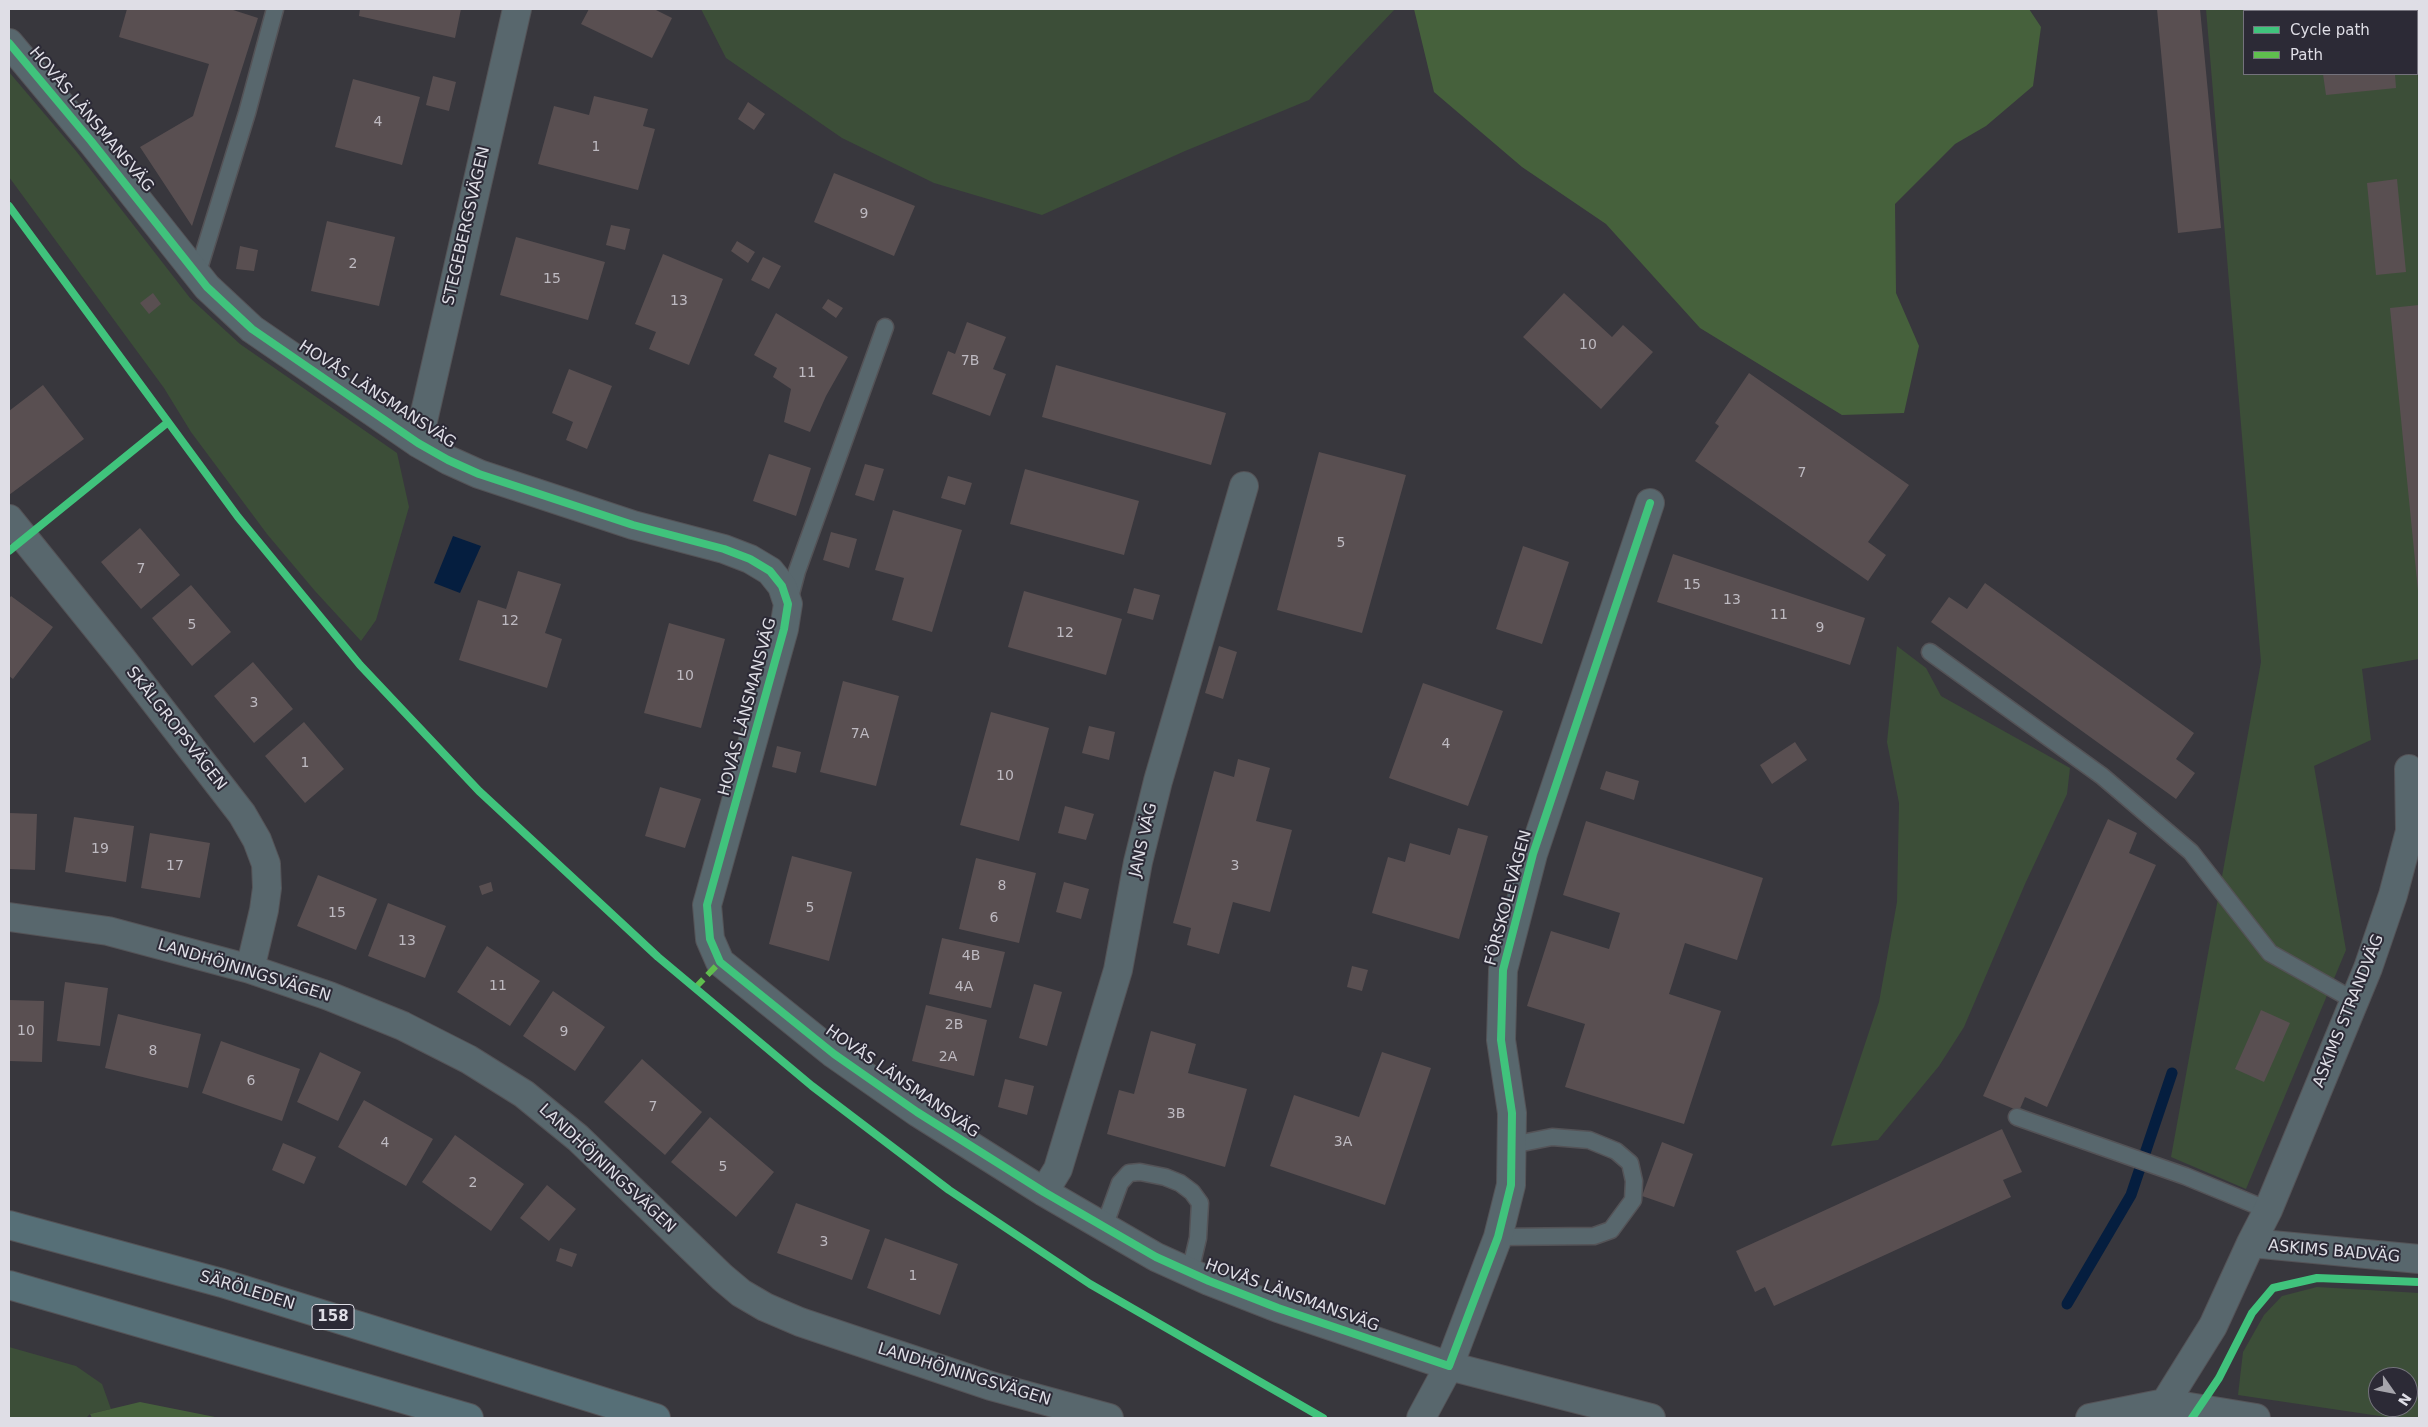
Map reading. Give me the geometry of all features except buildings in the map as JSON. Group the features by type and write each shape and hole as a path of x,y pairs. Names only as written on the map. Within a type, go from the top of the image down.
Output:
{"main road":[{"name":"SÄRÖLEDEN","path":"9,1225 222,1283 656,1418"},
{"path":"9,1285 469,1418"}],"street":[{"name":"STEGEBERGSVÄGEN","path":"418,443 517,9"},
{"name":"HOVÅS LÄNSMANSVÄG","path":"9,43 91,141 197,275 252,329 418,443 479,474 633,525 724,549 750,559 770,572 782,586 788,604 784,629 707,905 710,939 720,962 834,1054 917,1112 1044,1192 1156,1257 1278,1308 1449,1366"},
{"name":"JANS VÄG","path":"1044,1192 1058,1169 1118,970 1138,862 1158,781 1244,486"},
{"name":"FÖRSKOLEVÄGEN","path":"1449,1366 1498,1238 1511,1185 1512,1113 1501,1040 1503,970 1533,854 1650,503"},
{"name":"SKÅLGROPSVÄGEN","path":"9,518 242,814 257,840 266,864 267,888 264,910 250,969"},
{"name":"ASKIMS STRANDVÄG","path":"2251,1244 2268,1210 2355,1001 2393,896 2410,830 2408,769"},
{"name":"LANDHÖJNINGSVÄGEN","path":"9,917 108,931 250,969 329,996 403,1026 468,1059 524,1094 585,1144 722,1277 741,1293 765,1307 800,1322 991,1386 1109,1418"},
{"name":"ASKIMS BADVÄG","path":"2165,1403 2213,1326 2251,1244 2419,1258"},
{"path":"1422,1418 1449,1366 1651,1418"},
{"path":"2090,1418 2165,1403 2256,1418"}],"lane":[{"path":"197,275 247,113 275,9"},
{"name":"HOVÅS LÄNSMANSVÄG","path":"788,604 797,571 885,327"},
{"path":"1930,652 2102,776 2191,852 2270,953 2355,1001"},
{"path":"2017,1117 2168,1170 2268,1210"},
{"path":"1498,1238 1594,1236 1611,1230 1633,1200 1634,1181 1630,1163 1616,1151 1589,1140 1552,1137 1512,1146"},
{"path":"1104,1227 1120,1183 1129,1173 1148,1173 1180,1183 1192,1192 1200,1203 1198,1238 1190,1272"}],"green space":[{"path":"701,9 1395,9 1309,100 1185,151 1042,215 934,183 842,138 726,58"},
{"path":"1414,9 2029,9 2041,27 2033,86 1986,126 1955,144 1895,204 1896,293 1919,346 1904,413 1842,415 1700,328 1606,224 1522,167 1434,92"},
{"path":"2206,9 2419,9 2419,659 2362,669 2371,740 2314,766 2346,950 2246,1189 2171,1157 2261,662"},
{"path":"9,72 76,151 190,298 240,344 397,453 409,507 376,620 361,641 315,591 267,534 191,432 164,388 9,177"},
{"path":"1897,646 1926,668 1941,696 2070,768 2067,794 2025,884 1964,1027 1939,1066 1878,1140 1831,1146 1879,1002 1897,902 1899,803 1887,742"},
{"path":"2317,1287 2419,1293 2419,1418 2386,1417 2418,1417 2418,1367 2368,1367 2368,1414 2238,1395 2243,1352 2264,1315 2282,1296"},
{"path":"9,1347 76,1366 102,1384 111,1409 90,1414 86,1418 9,1418"},
{"path":"140,1402 220,1418 92,1418 90,1414"}],"water":[{"path":"453,536 481,546 460,593 434,583"}],"waterway":[{"path":"2067,1304 2131,1195 2172,1073"}],"marked path":[{"path":"695,988 720,962"}],"cycle path":[{"path":"9,43 91,141 207,287 252,329 418,443 448,460 479,474 633,525 724,549 750,559 770,571 782,586 788,604 784,629 707,905 710,939 720,962 834,1054 917,1112 1044,1192 1156,1257 1209,1281 1278,1308 1449,1366 1498,1237 1511,1185 1512,1113 1501,1040 1503,970 1533,854 1650,503"},
{"path":"9,206 238,517 360,665 479,791 658,957 812,1086 949,1190 1090,1284 1323,1418"},
{"path":"9,551 167,423"},
{"path":"2192,1418 2219,1378 2252,1313 2273,1288 2317,1278 2419,1282"}]}
